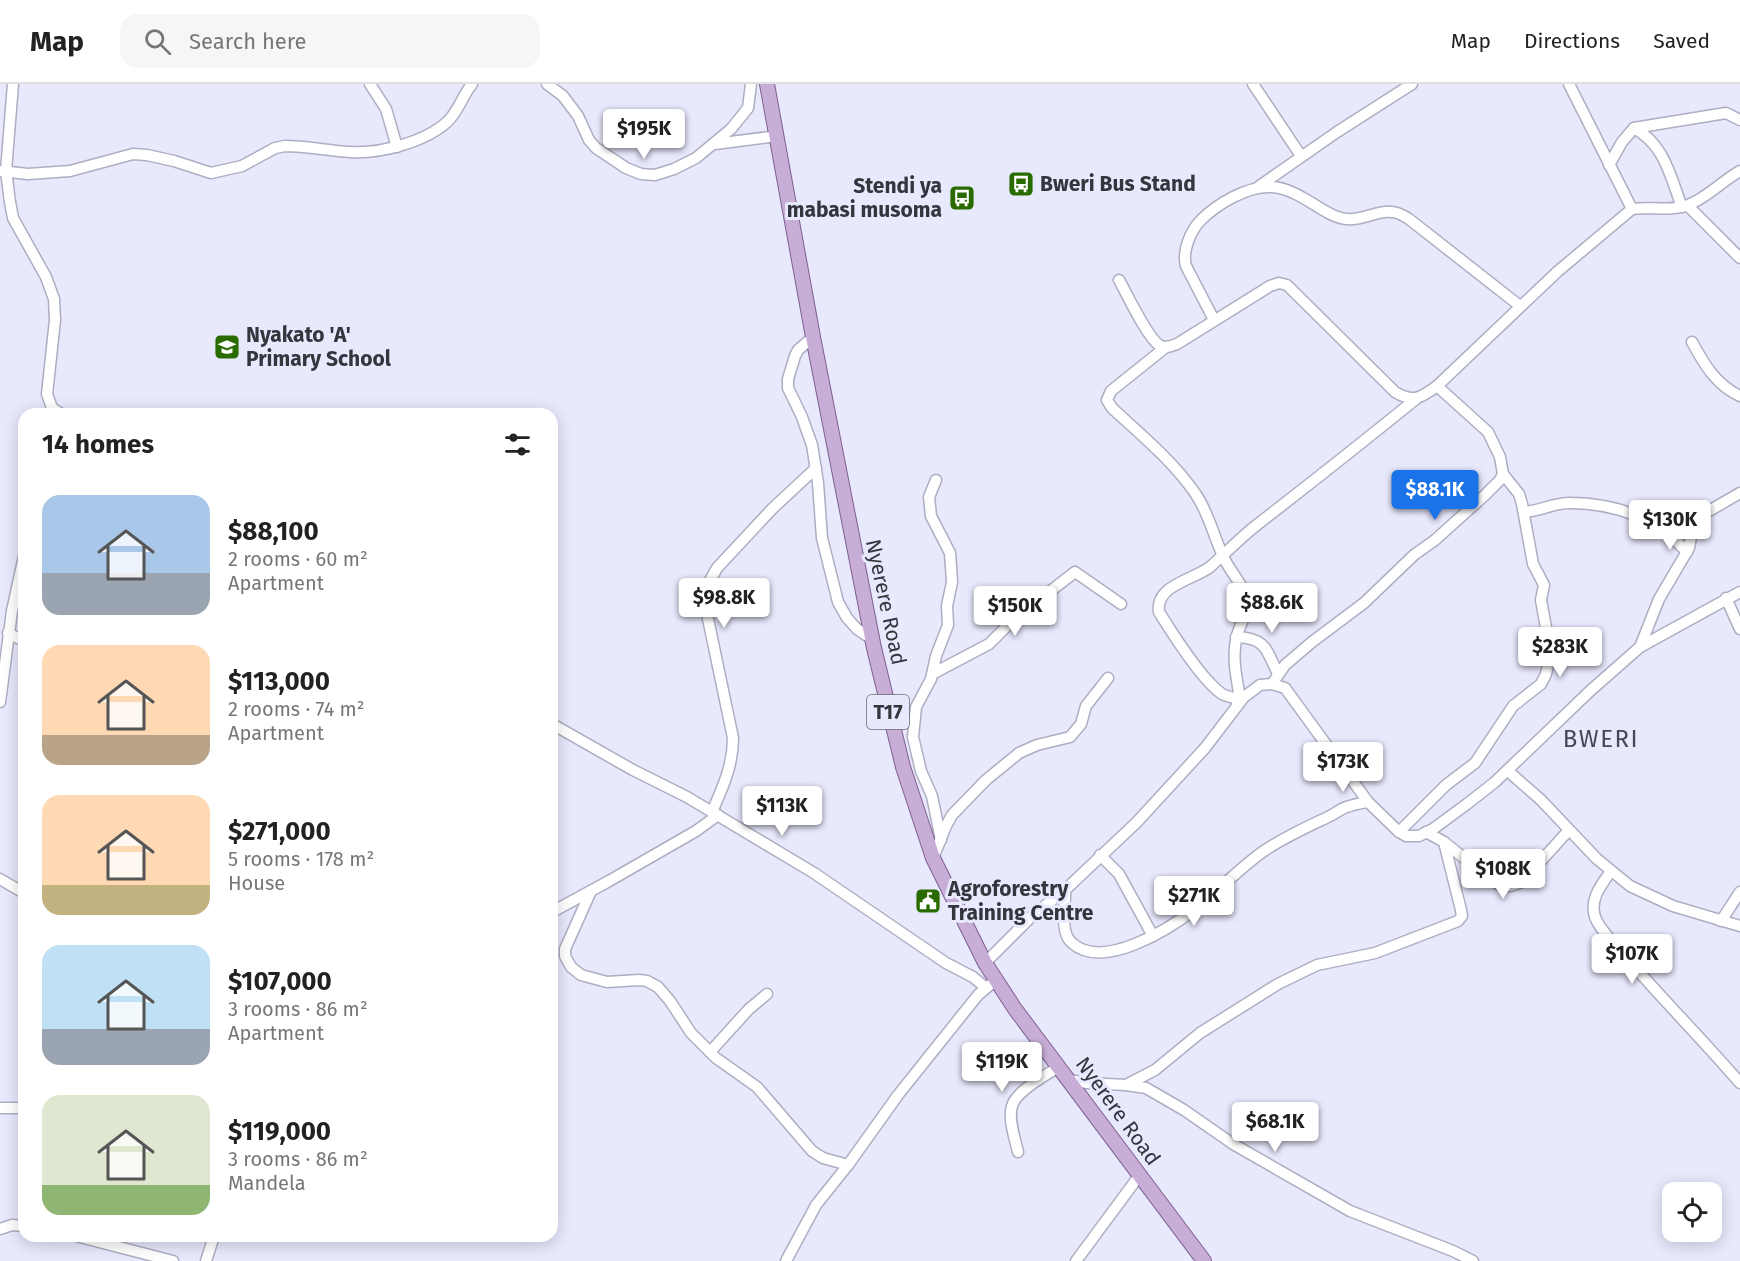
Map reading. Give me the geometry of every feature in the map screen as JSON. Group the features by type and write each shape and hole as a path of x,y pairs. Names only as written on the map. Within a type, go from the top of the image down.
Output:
{"main road":[{"name":"Nyerere Road","path":"767,84 813,337 872,639 903,767 933,858 986,963 991,984 1015,1009 1204,1261"}],"street":[{"path":"14,84 3,171 13,218 46,277 54,299 55,320 47,394 52,408"},
{"path":"370,84 386,109 397,147"},
{"path":"3,171 28,174 70,171 133,154 174,161 211,173 242,166 275,148 285,146 354,153 397,147 418,139 447,122 458,110 472,84"},
{"path":"547,84 563,96 578,116 589,140 596,148 626,168 641,174 655,175 696,158 731,129 748,108 751,84"},
{"path":"1253,84 1301,156"},
{"path":"1214,320 1184,258 1187,244 1199,221 1210,212 1256,188 1412,84"},
{"path":"1569,84 1632,209"},
{"path":"1609,165 1622,142 1634,128 1726,113 1740,120"},
{"path":"1634,128 1650,137 1660,151 1685,206 1740,258"},
{"path":"714,144 777,136"},
{"path":"1237,704 1215,689 1159,612 1158,605 1165,592 1201,573 1257,525 1416,399 1437,386 1588,244 1632,209 1685,206 1698,201 1740,171"},
{"path":"1256,188 1271,187 1286,190 1333,215 1347,219 1393,212 1409,219 1520,306"},
{"path":"1119,280 1158,345 1166,347"},
{"path":"1237,704 1234,656 1236,637 1246,612 1246,600 1241,586 1222,556 1208,517 1196,494 1178,472 1112,408 1107,400 1111,391 1166,347 1177,344 1270,286 1280,283 1287,285 1395,392 1404,397 1416,399"},
{"path":"813,337 798,350 788,379 788,388 812,445 822,538 838,602 846,618 872,639"},
{"path":"1692,342 1706,367 1720,384 1740,396"},
{"path":"1399,832 1446,785 1475,763 1514,706 1541,684 1549,660 1549,644 1541,600 1544,585 1533,564 1519,494 1503,474 1496,446 1488,432 1437,386"},
{"path":"558,909 696,831 715,814 729,773 733,738 707,614 705,601 707,586 717,568 772,509 816,468"},
{"path":"986,963 1032,916 1065,890 1137,822 1205,748 1244,696 1260,685 1275,679 1312,642 1364,603 1414,555 1435,540 1494,488 1503,474"},
{"path":"936,480 929,497 931,516 950,553 952,582 947,606 948,625 936,656 934,673 916,707 913,737 921,771 932,796 941,840"},
{"path":"1640,647 1659,599 1687,552 1694,526 1702,515 1740,493"},
{"path":"1524,512 1570,503 1628,512 1658,526 1687,552"},
{"path":"934,673 989,644 1013,620 1075,572 1121,604"},
{"path":"0,702 8,633 18,585"},
{"path":"1236,637 1252,638 1261,642 1268,652 1275,679 1292,696 1368,802 1399,832 1412,836 1426,832 1467,804 1508,771 1590,691 1640,647 1740,592"},
{"path":"1726,598 1740,629"},
{"path":"8,633 18,638"},
{"path":"933,858 952,815 1010,759 1037,745 1065,739 1075,731 1081,724 1086,706 1108,678"},
{"path":"558,727 715,814 813,873 946,963 991,984 974,1000 898,1095 816,1205 786,1261"},
{"path":"1508,771 1629,886 1673,906 1740,926"},
{"path":"1065,890 1064,925 1070,942 1092,952 1122,949 1153,936 1195,909 1263,852 1347,806 1368,802"},
{"path":"1426,832 1444,842 1498,884 1510,886 1522,882 1569,830"},
{"path":"1126,1085 1155,1070 1200,1033 1278,984 1317,965 1375,953 1458,921 1462,915 1444,842"},
{"path":"1100,855 1119,874 1153,936"},
{"path":"1611,871 1598,889 1594,900 1595,917 1600,926 1740,1083"},
{"path":"0,879 18,890"},
{"path":"591,891 565,949 565,956 571,967 581,975 597,981 639,980 653,984 665,995 686,1027 710,1052 757,1087 817,1155 848,1165"},
{"path":"1721,921 1740,892"},
{"path":"710,1052 749,1009 767,994"},
{"path":"1018,1152 1011,1116 1012,1106 1029,1086 1059,1067"},
{"path":"1069,1080 1146,1088 1184,1110 1233,1144 1350,1211 1473,1261"},
{"path":"0,1108 18,1108"},
{"path":"1076,1261 1139,1176"},
{"path":"0,1229 18,1226"},
{"path":"99,1242 173,1261"},
{"path":"206,1261 212,1242"}],"place":[{"name":"Bweri Bus Stand","path":"1021,184"},
{"name":"Stendi ya mabasi musoma","path":"962,198"},
{"name":"Nyakato 'A' Primary School","path":"227,347"},
{"name":"Agroforestry Training Centre","path":"928,901"}],"district":[{"name":"BWERI","path":"1601,739"}]}
